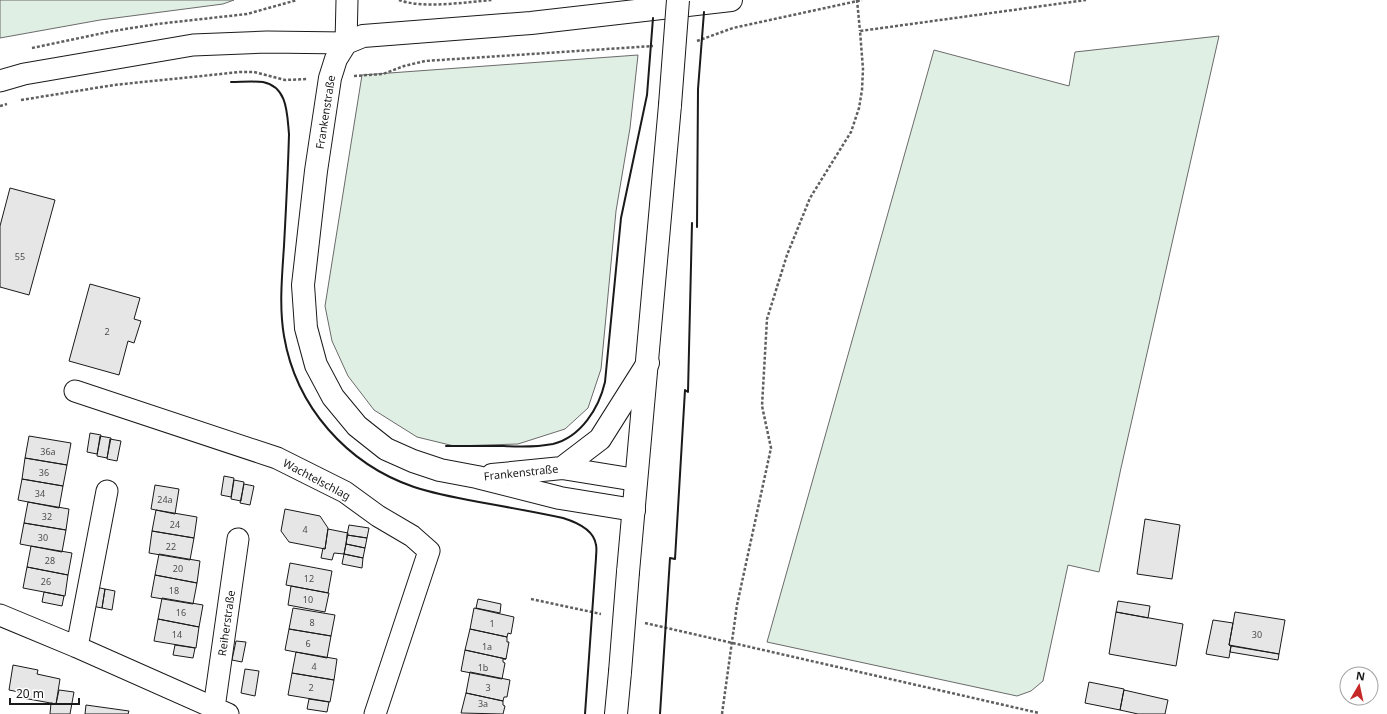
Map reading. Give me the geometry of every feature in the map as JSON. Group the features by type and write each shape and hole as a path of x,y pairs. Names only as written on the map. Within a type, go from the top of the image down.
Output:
{"main road":[{"path":"616,714 636,480 648,363 678,0"},
{"path":"346,43 363,36 531,23 731,0"},
{"name":"Frankenstraße","path":"346,43 336,59 330,78 316,171 303,285 306,328 316,365 333,397 357,426 386,450 413,461 440,470 477,477 560,498 634,510"},
{"path":"562,468 600,439 648,363"},
{"name":"Frankenstraße","path":"477,477 562,468 636,480"}],"street":[{"path":"0,81 24,74 193,45 267,42 346,43 347,0"},
{"name":"Wachtelschlag","path":"75,391 277,458 345,492 378,516 412,536 429,551 374,714"},
{"path":"77,647 107,490"},
{"name":"Reiherstraße","path":"0,615 77,647 221,711 238,539"}],"path":[{"path":"30,49 113,31 157,24 247,14 297,0"},
{"path":"399,0 407,3 436,4 492,0"},
{"path":"693,42 706,39 734,28 862,0"},
{"path":"860,31 1086,0"},
{"path":"722,714 737,605 771,448 762,406 767,319 787,255 810,198 851,132 859,108 863,69 857,1"},
{"path":"18,100 114,85 240,72 254,72 285,80 330,78 383,74 404,66 424,61 660,46"},
{"path":"0,106 12,102"},
{"path":"732,642 1039,713"}],"green space":[{"path":"0,0 234,0 223,4 100,20 0,38"},
{"path":"1219,36 1121,468 1099,572 1068,565 1043,681 1031,691 1017,696 767,642 934,50 1069,86 1075,52"},
{"path":"638,55 630,128 616,211 601,369 588,408 565,429 518,444 454,446 417,437 374,410 348,376 332,341 325,306 362,75"}],"building":[{"path":"10,188 55,200 29,295 0,287 0,226"},
{"path":"90,284 140,298 134,319 141,321 134,343 128,341 119,375 69,361"},
{"path":"90,433 101,435 97,454 87,452"},
{"path":"29,436 71,443 67,465 25,458"},
{"path":"100,436 111,438 107,458 97,456"},
{"path":"110,439 121,441 117,461 107,459"},
{"path":"25,458 67,465 63,486 22,479"},
{"path":"224,476 234,478 231,497 221,495"},
{"path":"22,479 63,486 59,508 18,500"},
{"path":"234,480 244,482 241,501 231,499"},
{"path":"244,484 254,486 250,505 240,503"},
{"path":"155,485 179,489 175,514 151,509"},
{"path":"28,502 69,509 66,530 24,523"},
{"path":"285,509 320,516 328,528 325,549 289,542 281,531"},
{"path":"156,510 197,517 194,538 152,531"},
{"path":"1145,519 1180,525 1172,579 1137,574"},
{"path":"24,523 66,530 62,552 20,544"},
{"path":"349,525 369,528 367,538 347,535"},
{"path":"328,529 348,533 344,554 334,553 332,560 321,558 323,548 325,549"},
{"path":"152,531 194,538 190,560 149,553"},
{"path":"347,535 367,538 365,548 346,544"},
{"path":"346,544 365,548 363,558 344,554"},
{"path":"31,546 72,553 68,575 27,567"},
{"path":"159,554 200,561 197,583 155,575"},
{"path":"344,554 363,558 362,568 342,564"},
{"path":"290,563 332,571 328,593 286,585"},
{"path":"27,567 68,575 65,596 23,588"},
{"path":"155,575 197,583 193,604 151,597"},
{"path":"291,586 329,593 325,612 288,605"},
{"path":"95,587 105,589 102,608 92,606"},
{"path":"105,589 115,591 112,610 102,608"},
{"path":"44,592 64,596 62,606 42,602"},
{"path":"162,598 203,605 199,627 158,619"},
{"path":"478,599 501,604 500,613 476,608"},
{"path":"1118,601 1150,606 1148,618 1116,612"},
{"path":"293,608 335,615 331,636 289,629"},
{"path":"474,608 514,617 511,634 508,633 507,637 470,629"},
{"path":"1116,612 1183,624 1176,666 1109,654"},
{"path":"1235,612 1285,620 1279,654 1229,645"},
{"path":"158,619 199,627 196,648 154,641"},
{"path":"1213,620 1233,623 1229,645 1231,646 1229,658 1206,654"},
{"path":"289,629 331,636 327,658 285,650"},
{"path":"470,629 507,637 507,642 509,642 506,659 465,650"},
{"path":"236,641 246,642 242,662 232,660"},
{"path":"175,645 195,648 193,658 173,655"},
{"path":"1231,646 1279,654 1278,660 1230,652"},
{"path":"465,650 506,659 503,659 503,662 505,663 502,679 461,671"},
{"path":"296,652 337,659 334,680 292,673"},
{"path":"13,665 38,670 37,674 60,679 56,704 23,698 24,693 9,690"},
{"path":"245,669 259,671 255,696 241,693"},
{"path":"470,672 510,680 507,697 504,697 503,701 466,693"},
{"path":"292,673 334,680 330,702 288,695"},
{"path":"1089,682 1124,689 1120,710 1085,703"},
{"path":"59,690 74,692 70,714 50,714 51,703 56,704"},
{"path":"1124,690 1168,700 1165,714 1138,714 1120,710"},
{"path":"466,693 503,701 503,705 505,706 503,714 461,713"},
{"path":"309,699 329,702 327,712 307,709"},
{"path":"86,705 129,711 128,714 85,714"}],"wall":[{"path":"697,227 698,89 704,12"},
{"path":"446,446 541,446 553,444 572,435 580,428 587,420 598,402 605,382 621,218 647,95 653,18"},
{"path":"231,82 263,82 277,89 285,102 289,134 281,291 282,325 290,362 300,386 313,409 328,430 367,464 390,477 414,487 454,497 563,518 584,527 595,539 596,552 585,714"},
{"path":"660,714 670,558 675,559 685,390 688,392 692,223"}]}
